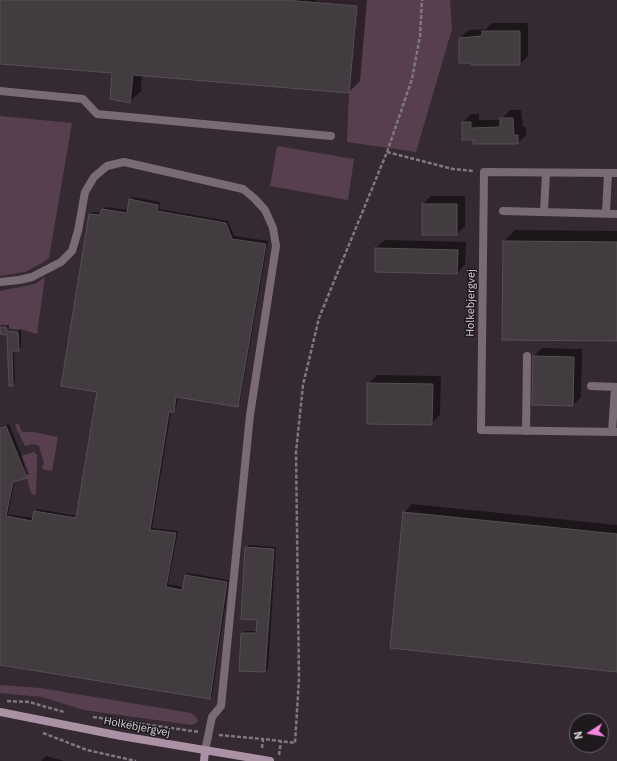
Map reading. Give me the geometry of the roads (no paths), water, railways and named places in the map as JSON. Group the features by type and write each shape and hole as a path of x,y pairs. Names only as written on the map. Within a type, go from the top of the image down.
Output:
{"street":[{"path":"0,91 83,99 97,114 332,136"},
{"path":"0,282 32,277 61,262 72,251 78,231 85,192 94,177 107,166 124,162 243,189 265,210 273,228 276,246 250,415 221,706 212,717 204,761"},
{"name":"Holkebjergvej","path":"546,172 484,172 481,430 615,432"},
{"path":"544,212 546,172 617,173"},
{"path":"606,213 608,173"},
{"path":"503,211 617,214"},
{"path":"526,431 527,356"},
{"path":"591,386 616,387 615,432"},
{"name":"Holkebjergvej","path":"0,712 205,751 270,761"}]}
